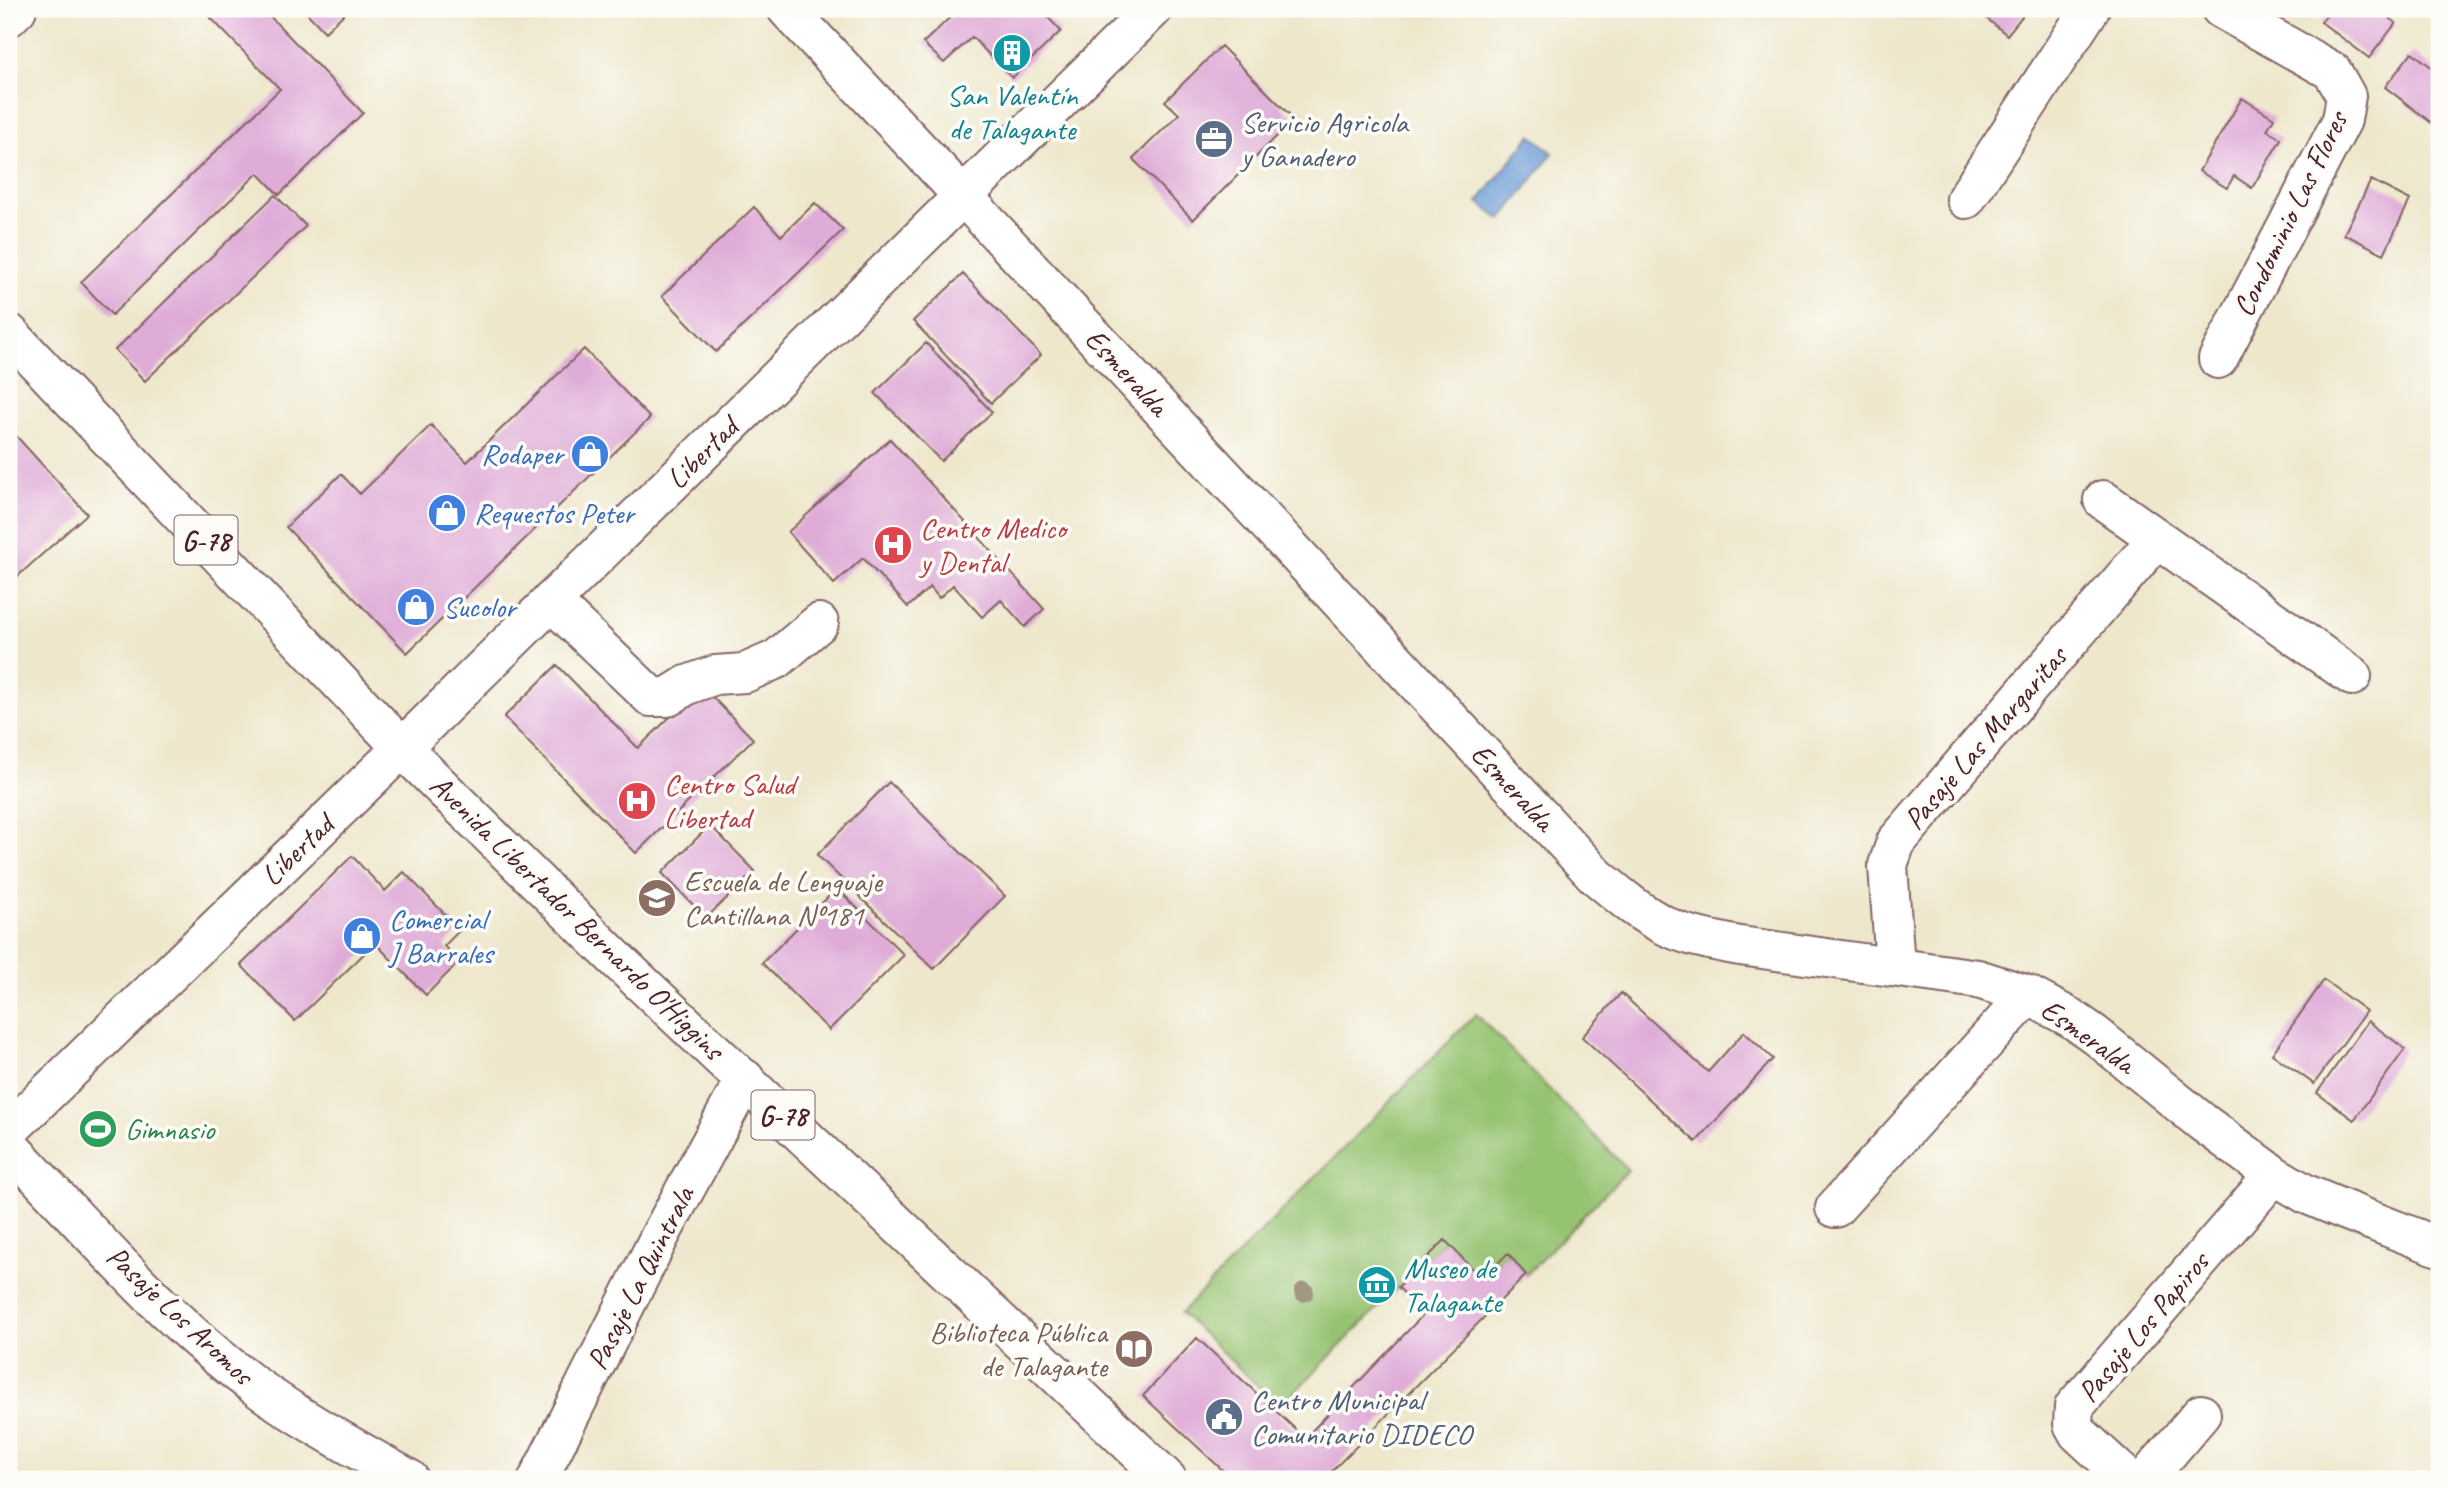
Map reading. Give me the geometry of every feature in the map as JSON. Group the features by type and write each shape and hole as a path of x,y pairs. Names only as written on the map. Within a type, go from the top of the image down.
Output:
{"street":[{"path":"9,17 17,9"},
{"name":"Esmeralda","path":"787,9 1596,876 1635,908 1666,926 1704,939 1978,979 2028,995 2094,1034 2202,1122 2274,1175 2306,1194 2439,1247"},
{"name":"Libertad","path":"9,1130 402,748 1153,9"},
{"path":"1966,199 2090,9"},
{"name":"Condominio Las Flores","path":"2218,359 2342,120 2346,96 2332,71 2221,9"},
{"name":"Avenida Libertador Bernardo O'Higgins","path":"9,333 402,748 596,939 1167,1479"},
{"path":"2103,500 2352,676"},
{"name":"Pasaje Las Margaritas","path":"1895,967 1888,865 1896,842 2157,539"},
{"path":"551,601 651,697 668,697 687,685 715,675 745,673 777,659 819,623"},
{"path":"1835,1208 2028,995"},
{"name":"Pasaje La Quintrala","path":"538,1479 662,1232 745,1079"},
{"name":"Pasaje Los Aromos","path":"9,1146 176,1320 220,1358 289,1408 409,1479"},
{"name":"Pasaje Los Papiros","path":"2128,1479 2078,1433 2073,1424 2074,1408 2274,1175"},
{"path":"2146,1479 2201,1414"}],"green space":[{"path":"1476,1014 1628,1170 1526,1275 1508,1253 1482,1279 1444,1241 1280,1407 1181,1313"}],"water":[{"path":"1531,135 1553,153 1501,220 1478,202"}],"building":[{"path":"202,9 263,9 363,113 279,195 258,173 112,315 81,282 280,89"},
{"path":"303,9 349,9 325,32"},
{"name":"San Valentín de Talagante","path":"959,9 1040,9 1061,31 1012,78 972,37 944,63 923,43"},
{"path":"1975,9 2028,9 2007,35"},
{"path":"2331,9 2378,9 2396,23 2369,58 2321,22"},
{"name":"Servicio Agricola y Ganadero","path":"1221,46 1294,119 1193,220 1133,159 1179,114 1165,101"},
{"path":"2412,52 2439,73 2439,115 2433,124 2385,87"},
{"path":"2242,98 2274,118 2267,130 2281,139 2252,188 2234,176 2227,188 2199,171"},
{"path":"2371,180 2410,200 2384,254 2344,234"},
{"path":"275,195 306,226 145,381 115,350"},
{"path":"815,203 843,230 716,352 662,296 754,207 781,236"},
{"path":"963,274 1041,355 991,403 913,321"},
{"path":"926,343 992,412 941,461 875,393"},
{"path":"584,349 650,418 407,653 286,527 341,474 360,494 431,425 467,462"},
{"path":"9,428 87,514 9,584"},
{"name":"Centro Medico y Dental","path":"890,439 1044,609 1025,627 1001,600 982,617 953,585 939,598 930,587 908,607 863,558 834,584 788,532"},
{"name":"Centro Salud Libertad","path":"557,665 638,748 702,686 753,739 636,853 504,717"},
{"path":"889,782 1005,896 934,969 817,855"},
{"path":"710,825 755,871 706,918 662,873"},
{"name":"Comercial J Barrales","path":"352,856 385,891 404,872 460,930 444,946 459,962 426,995 375,943 295,1021 241,965"},
{"path":"837,888 904,955 829,1030 762,963"},
{"path":"2324,980 2366,1011 2314,1084 2272,1054"},
{"path":"1621,993 1708,1072 1744,1032 1773,1059 1696,1142 1582,1037"},
{"path":"2368,1021 2405,1049 2354,1120 2317,1093"},
{"path":"1445,1240 1482,1279 1508,1253 1526,1275 1324,1479 1232,1479 1143,1396 1197,1338 1305,1438 1424,1314 1398,1287"}],"place":[{"name":"San Valentín de Talagante","path":"1012,53"},
{"name":"Servicio Agricola y Ganadero","path":"1214,139"},
{"name":"Rodaper","path":"590,454"},
{"name":"Requestos Peter","path":"447,513"},
{"name":"Centro Medico y Dental","path":"893,545"},
{"name":"Sucolor","path":"416,607"},
{"name":"Centro Salud Libertad","path":"637,801"},
{"name":"Escuela de Lenguaje Cantillana Nº181","path":"657,898"},
{"name":"Comercial J Barrales","path":"362,936"},
{"name":"Gimnasio","path":"98,1129"},
{"name":"Museo de Talagante","path":"1377,1285"},
{"name":"Biblioteca Pública de Talagante","path":"1134,1349"},
{"name":"Centro Municipal Comunitario DIDECO","path":"1224,1417"}]}
